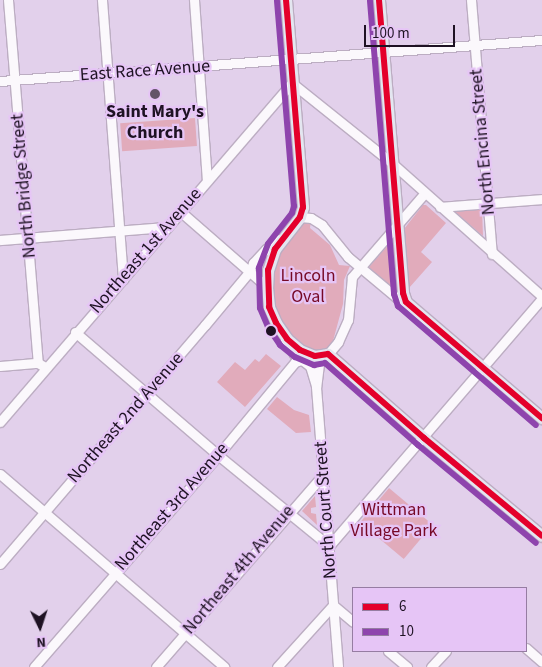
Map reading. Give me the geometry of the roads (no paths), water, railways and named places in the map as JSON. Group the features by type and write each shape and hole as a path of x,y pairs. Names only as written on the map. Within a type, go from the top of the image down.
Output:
{"main road":[{"path":"286,0 303,207 300,217 282,237 271,260 267,287 271,312 283,334 300,350 322,355 542,536"},
{"path":"379,0 401,287 406,302 542,418"}],"street":[{"name":"North Bridge Street","path":"8,0 28,238 42,365"},
{"path":"102,0 123,279"},
{"path":"194,0 207,180"},
{"name":"North Encina Street","path":"471,0 492,254"},
{"name":"East Race Avenue","path":"0,81 542,40"},
{"path":"75,332 218,455 289,511 329,546 424,438 542,297 424,194 392,163 292,83"},
{"name":"Northeast 1st Avenue","path":"0,422 42,365 123,279 292,83"},
{"path":"322,355 338,342 348,320 350,282 360,266 424,194"},
{"path":"440,207 542,198"},
{"path":"181,212 267,287"},
{"path":"300,217 308,217 322,225 348,257 396,298 406,302"},
{"path":"0,240 167,227"},
{"name":"Northeast 2nd Avenue","path":"0,564 148,393 250,271 253,263 266,249 282,237"},
{"path":"283,334 297,359 310,366 316,387"},
{"name":"Northeast 3rd Avenue","path":"34,667 218,455 297,359 322,355"},
{"name":"North Court Street","path":"322,355 316,387 338,667"},
{"path":"0,366 42,365"},
{"path":"0,474 224,667"},
{"name":"Northeast 4th Avenue","path":"156,667 289,511 323,475"},
{"path":"276,667 334,605 352,621"},
{"path":"527,649 542,662"},
{"path":"389,652 407,667"},
{"path":"431,667 445,652"}],"place":[{"name":"Saint Mary's Church","path":"155,94"}],"park label":[{"name":"Lincoln Oval","path":"308,287"},
{"name":"Wittman Village Park","path":"394,521"}]}
